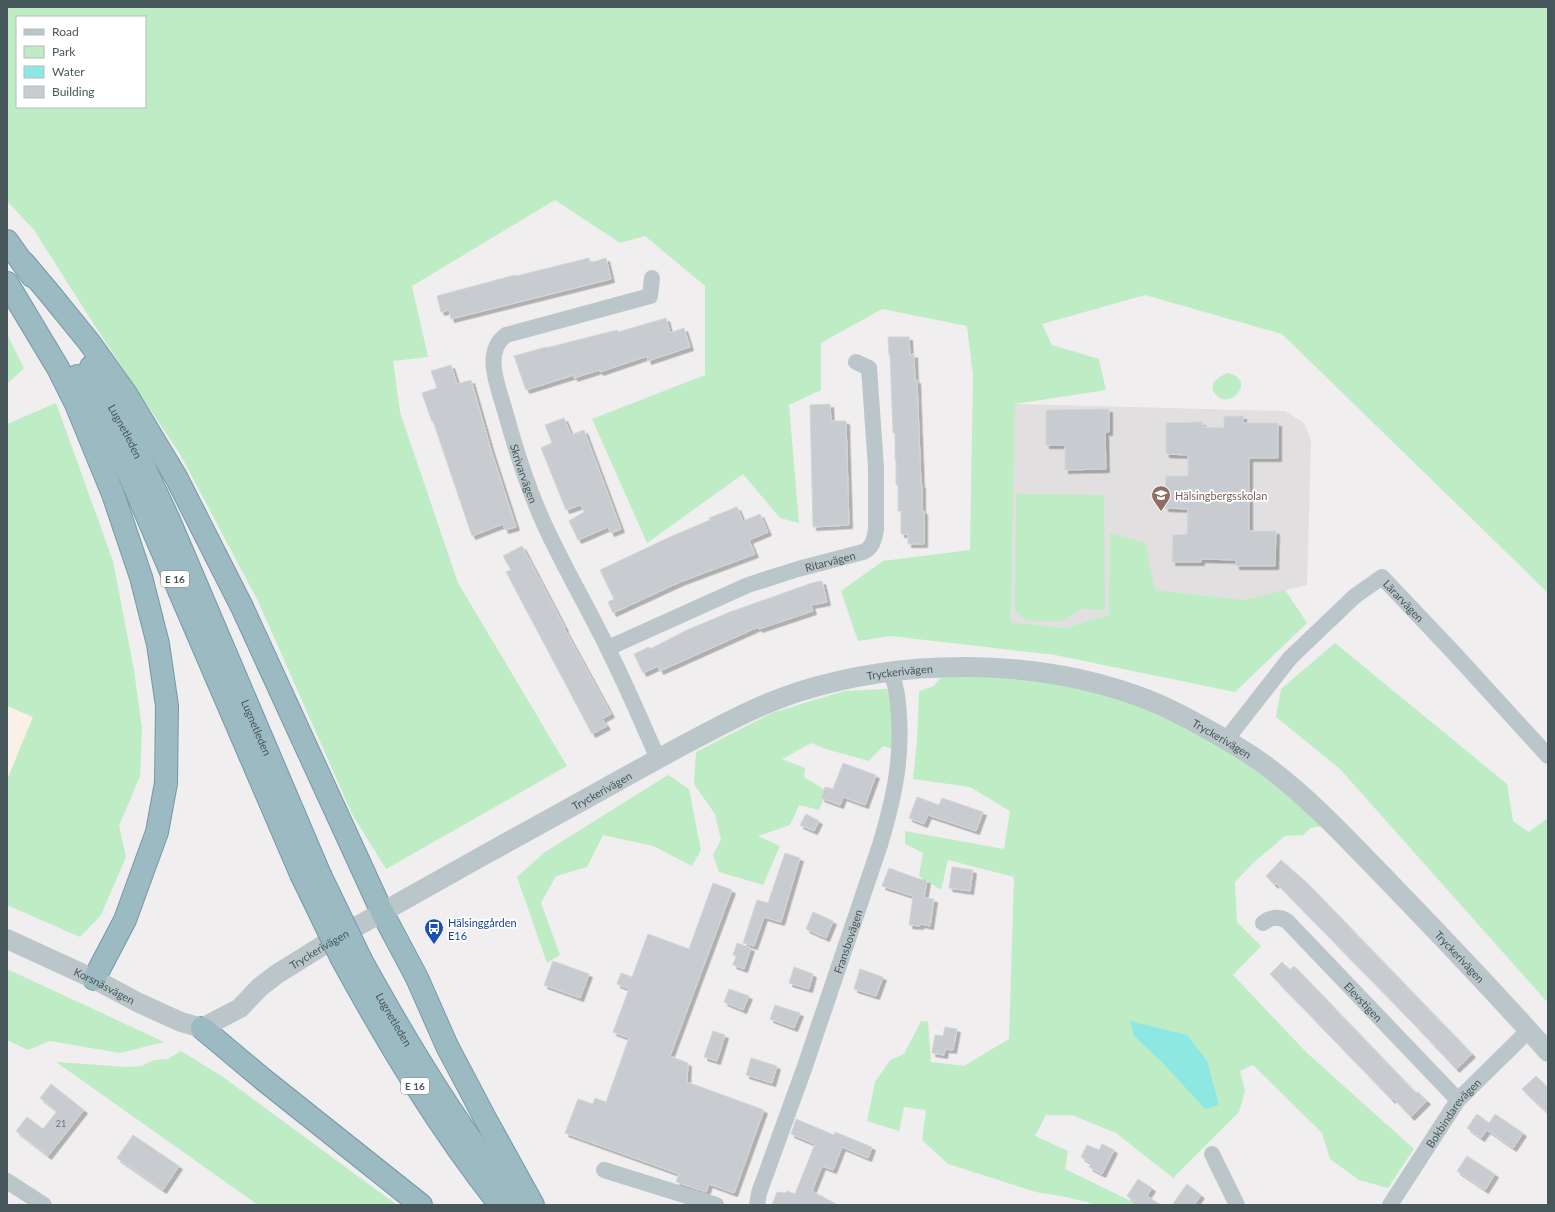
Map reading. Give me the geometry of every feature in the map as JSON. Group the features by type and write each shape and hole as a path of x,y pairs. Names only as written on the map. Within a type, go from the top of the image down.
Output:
{"highway":[{"name":"Lugnetleden","path":"7,241 15,268 26,296 58,344 88,394 123,460 310,874 351,959 375,1019 423,1099 459,1152 500,1205"},
{"name":"E 16","path":"15,268 50,294 89,342 126,394 176,477 242,607 382,912 417,978 447,1046 533,1205"},
{"path":"7,283 58,368 76,404 113,494 141,577 158,644 167,706 166,784 157,832 126,920 94,979"},
{"name":"Lugnetleden","path":"351,959 388,1010 429,1078 483,1157 520,1205"},
{"path":"202,1028 264,1080 421,1205"}],"street":[{"name":"Skrivarvägen","path":"652,278 650,296 510,333 500,340 494,350 494,362 496,380 511,435 534,501 560,557 608,648 658,759"},
{"name":"Ritarvägen","path":"608,648 748,585 869,549 874,539 876,530 876,460 869,368 856,362"},
{"name":"Lärarvägen","path":"1226,740 1290,658 1355,596 1382,577 1548,756"},
{"name":"Tryckerivägen","path":"202,1028 240,1008 260,987 293,963 658,759 756,708 798,692 846,679 929,668 975,667 1022,671 1064,677 1105,686 1139,696 1171,710 1226,740 1264,764 1307,798 1324,814 1529,1030 1548,1052"},
{"name":"Fransbovägen","path":"757,1205 759,1193 804,1070 880,845 891,808 898,773 900,738 897,688 891,672"},
{"name":"Elevstigen","path":"1263,923 1268,918 1281,918 1287,921 1458,1100"},
{"name":"Korsnäsvägen","path":"7,939 94,979 137,1002 180,1022 202,1028"},
{"name":"Bokbindarevägen","path":"1390,1205 1458,1100 1529,1030"},
{"path":"1212,1154 1237,1205"},
{"path":"604,1170 716,1205"},
{"path":"7,1181 44,1205"}],"shaded area":[{"name":"Hälsingbergsskolan","path":"1015,404 1285,411 1304,423 1311,440 1307,585 1245,600 1110,585 1109,615 1065,628 1011,622"},
{"path":"7,706 33,717 7,780"}],"green space":[{"path":"7,7 1548,7 1548,593 1282,334 1145,295 1042,324 1052,345 1099,359 1106,390 1015,404 1011,622 1065,628 1109,615 1110,533 1145,543 1155,590 1245,600 1285,590 1307,623 1235,692 1055,655 891,636 858,641 841,591 883,561 970,550 973,376 967,326 882,309 821,343 821,390 789,405 799,523 780,518 743,474 647,543 592,419 705,375 705,286 645,236 620,243 555,200 412,286 428,357 393,361 400,412 458,583 567,766 386,869 352,814 258,601 181,456 95,326 34,230 7,201"},
{"path":"7,334 24,368 7,384"},
{"path":"1228,373 1236,376 1240,381 1241,387 1234,397 1222,399 1216,395 1212,387 1218,378"},
{"path":"56,403 113,561 134,670 142,728 140,776 119,826 126,857 101,915 80,937 7,905 7,780 33,717 7,706 7,424"},
{"path":"1016,494 1104,495 1105,610 1080,609 1064,621 1027,621 1015,611"},
{"path":"1335,643 1507,784 1513,821 1529,832 1548,818 1548,1003 1340,769 1276,717 1281,689"},
{"path":"986,670 1121,696 1218,741 1328,825 1311,828 1303,835 1285,836 1253,863 1235,882 1237,922 1261,946 1233,975 1306,1052 1414,1149 1388,1188 1359,1180 1330,1159 1322,1133 1253,1065 1240,1071 1245,1091 1239,1112 1173,1178 1116,1133 1072,1115 1046,1115 1035,1136 1068,1151 1065,1169 1139,1205 1098,1205 1066,1197 1036,1192 948,1164 922,1140 926,1110 904,1107 899,1131 867,1121 875,1082 890,1060 904,1054 921,1021 928,1022 931,1062 964,1066 1009,1039 1014,877 948,860 941,890 919,876 923,853 905,844 905,831 1004,849 1010,811 970,787 913,779 917,742 919,691 934,686 941,677"},
{"path":"887,689 895,709 897,750 883,746 869,761 826,749 811,743 782,759 805,768 804,777 827,791 819,810 799,805 790,825 758,836 780,846 763,885 719,872 713,855 721,840 715,814 694,784 696,752 772,713 844,691"},
{"path":"668,775 689,789 701,850 692,866 653,846 603,835 587,867 556,876 541,903 560,955 547,963 517,877 545,852"},
{"path":"7,969 164,1042 120,1053 50,1041 28,1050 7,1040"},
{"path":"181,1051 223,1077 397,1205 258,1205 56,1062 127,1067 142,1066 154,1060 168,1059"}],"water":[{"path":"1130,1021 1187,1035 1207,1061 1219,1105 1205,1109 1164,1064 1134,1036"}],"building":[{"path":"589,258 590,263 606,258 611,279 451,319 449,310 441,312 437,296 515,275"},
{"path":"666,318 670,333 684,328 690,347 648,361 647,356 600,372 599,370 574,378 574,375 526,390 514,356 617,330 618,332"},
{"path":"888,337 909,337 910,355 914,354 915,380 917,380 922,511 924,511 924,544 908,544 908,534 901,534 901,511 898,511 898,485 896,485 895,433 893,433"},
{"path":"451,365 457,384 471,380 491,450 516,527 505,530 503,524 472,536 422,393 437,388 431,371"},
{"path":"830,404 831,421 846,421 849,525 813,527 810,405"},
{"path":"1109,409 1109,432 1105,432 1106,469 1065,470 1065,445 1046,445 1046,410"},
{"path":"1224,416 1243,416 1243,423 1278,423 1278,458 1249,458 1249,531 1276,531 1275,566 1236,566 1236,560 1201,559 1201,562 1172,562 1173,535 1187,534 1188,509 1165,508 1166,476 1188,476 1188,455 1166,454 1166,423 1202,422 1203,427 1224,428"},
{"path":"564,418 571,435 584,430 621,529 611,533 608,527 578,540 569,521 584,512 581,505 566,510 541,448 552,443 545,425"},
{"path":"737,507 743,521 760,514 768,532 749,540 755,554 680,582 613,613 608,602 614,599 600,570 710,520 709,518"},
{"path":"522,546 564,628 611,714 602,719 607,726 592,734 506,572 511,570 503,556"},
{"path":"822,581 827,602 811,605 813,611 759,629 758,627 660,671 658,666 643,673 634,654 649,647 650,649 687,630 730,612 812,583"},
{"path":"843,763 876,775 865,805 843,797 840,805 821,798 825,787 833,789"},
{"path":"917,797 939,805 942,798 983,812 976,831 928,815 924,824 909,818"},
{"path":"806,814 819,821 814,831 800,825"},
{"path":"785,853 800,858 781,922 764,917 754,946 743,943 757,900 768,903"},
{"path":"1281,860 1307,883 1472,1054 1456,1069 1276,883 1275,885 1266,876"},
{"path":"952,867 973,870 970,891 949,888"},
{"path":"889,868 919,879 927,880 924,898 934,899 930,926 920,924 920,926 909,925 913,896 882,886"},
{"path":"713,883 732,890 670,1056 688,1063 687,1082 764,1110 734,1193 709,1184 706,1192 676,1182 679,1174 565,1133 578,1099 593,1104 595,1098 606,1102 629,1038 613,1032 629,989 617,984 621,973 632,977 648,934 689,949"},
{"path":"813,912 833,921 826,938 806,929"},
{"path":"737,943 751,948 744,969 733,965 736,956 733,955"},
{"path":"553,961 589,974 580,998 544,985"},
{"path":"1282,962 1290,970 1294,966 1416,1093 1418,1092 1427,1101 1411,1117 1393,1098 1392,1100 1270,974"},
{"path":"794,967 813,974 809,989 789,983"},
{"path":"860,969 883,977 876,996 854,989"},
{"path":"729,989 749,996 743,1010 724,1002"},
{"path":"775,1005 800,1013 794,1028 770,1019"},
{"path":"945,1027 957,1029 953,1050 945,1049 944,1055 932,1053 935,1035 943,1036"},
{"path":"713,1031 725,1035 717,1061 704,1057"},
{"path":"751,1058 777,1066 772,1083 746,1075"},
{"path":"1536,1076 1548,1088 1548,1114 1522,1089"},
{"path":"51,1084 84,1110 48,1156 16,1131 27,1117 43,1129 57,1111 40,1098"},
{"path":"1477,1114 1489,1123 1495,1114 1523,1133 1513,1148 1487,1130 1481,1138 1467,1128"},
{"path":"796,1119 834,1135 835,1132 872,1147 868,1158 842,1147 833,1170 822,1166 812,1191 838,1205 772,1205 777,1192 786,1193 787,1191 795,1194 815,1144 791,1134"},
{"path":"133,1135 179,1166 163,1190 117,1158"},
{"path":"1102,1144 1114,1150 1102,1174 1089,1167 1091,1163 1081,1157 1087,1145 1099,1150"},
{"path":"1467,1156 1495,1174 1485,1190 1457,1171"},
{"path":"1138,1179 1152,1188 1147,1196 1161,1205 1141,1205 1127,1196"},
{"path":"1187,1184 1201,1195 1194,1205 1172,1205"}],"place":[{"name":"Hälsingbergsskolan","path":"1161,512"},
{"name":"Hälsinggården E16","path":"434,945"}]}
